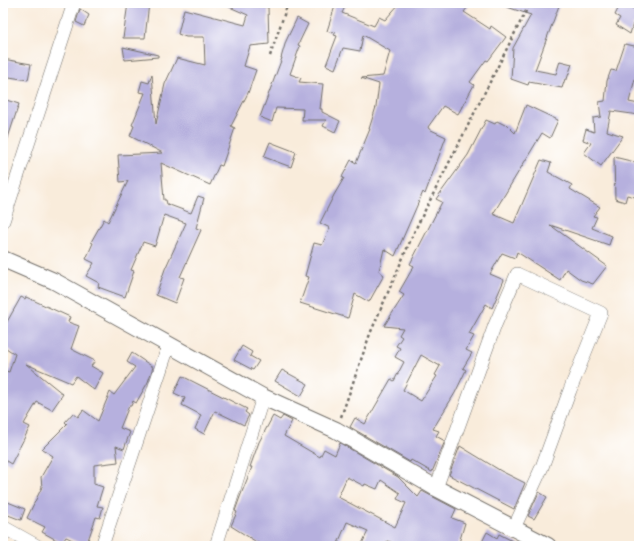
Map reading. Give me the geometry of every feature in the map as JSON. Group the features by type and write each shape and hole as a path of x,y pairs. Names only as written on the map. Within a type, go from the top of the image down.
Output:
{"street":[{"path":"3,221 74,3"},
{"path":"3,259 54,281 263,397 336,430 436,488 548,546"},
{"path":"436,488 494,325 517,274 601,313 570,390 542,466 514,528"},
{"path":"102,546 169,344"},
{"path":"216,546 263,397"},
{"path":"4,529 37,546"}],"path":[{"path":"270,56 288,3"},
{"path":"336,430 370,334 415,230 530,3"}],"building":[{"path":"128,3 149,3 145,38 123,38"},
{"path":"226,3 268,7 269,44 250,46 244,66 256,70 248,93 231,126 235,128 222,166 219,165 210,185 161,163 164,200 166,200 167,204 191,213 198,196 204,198 196,228 201,230 180,277 184,278 175,303 156,295 165,269 186,223 164,215 155,246 143,242 131,270 134,271 125,297 98,287 99,283 86,276 94,263 86,259 93,243 91,242 104,219 108,222 128,181 120,182 118,155 163,153 130,136 134,126 132,125 145,93 139,92 142,81 149,83 152,74 156,124 165,84 177,58 205,65 204,37 186,37 178,34 184,9 245,25 248,15 225,5"},
{"path":"336,3 347,3 342,13 374,26 379,17 385,20 400,3 471,3 464,12 490,29 491,26 506,37 488,61 486,60 470,82 474,85 458,114 443,106 428,127 429,129 446,137 425,194 423,192 395,256 384,249 379,271 384,275 369,302 355,294 348,318 300,303 309,277 305,276 314,243 322,245 330,228 320,223 344,178 342,177 351,160 356,163 370,129 376,107 379,84 361,78 383,76 390,51 363,35 360,51 343,48 335,69 326,65 337,36 334,35 336,32 333,31 332,33 327,31"},
{"path":"502,3 560,3 535,70 556,74 560,61 572,64 562,88 529,82 528,85 511,79 513,48 531,15 501,5"},
{"path":"621,3 639,11 639,26 633,24 630,34 616,25 620,18 615,15"},
{"path":"80,9 89,15 84,26 76,22"},
{"path":"297,18 308,24 298,45 300,46 290,74 301,78 299,82 323,84 320,109 322,109 322,112 340,121 335,132 323,126 326,120 302,120 303,109 276,108 272,122 260,117 282,58 286,41"},
{"path":"625,44 639,47 639,63 629,102 639,104 639,115 611,111 607,131 623,136 601,166 584,153 591,143 583,140 586,129 594,132 593,118 601,117 599,102 605,101 607,81 611,70 616,71"},
{"path":"123,47 158,55 158,57 125,60"},
{"path":"3,59 31,64 28,80 3,76"},
{"path":"3,99 19,104 5,147 3,146"},
{"path":"526,105 558,120 550,138 542,133 493,214 514,223 541,160 551,163 548,172 572,185 570,189 600,207 593,216 597,217 592,228 612,236 609,245 550,225 607,266 593,284 581,280 566,269 560,280 517,252 515,258 502,253 490,274 504,280 492,308 486,304 469,334 474,336 466,350 472,353 463,368 466,370 455,393 433,429 439,431 436,436 445,441 432,472 411,460 410,462 350,427 355,418 365,424 391,379 394,381 404,362 395,357 400,348 396,346 402,337 399,335 403,328 384,326 404,295 399,292 414,266 410,264 442,202 436,199 468,155 486,120 495,124 497,121 505,125 506,124 515,133","holes":["421,355 440,366 435,375 437,376 421,401 403,390"]},
{"path":"270,142 296,152 291,167 264,157"},
{"path":"614,157 639,163 639,198 627,195 625,202 615,199"},
{"path":"21,297 25,299 26,297 70,317 68,322 79,326 71,349 95,361 91,366 103,373 94,390 76,376 71,383 26,364 63,394 52,410 37,402 24,424 30,427 11,464 3,459 3,370 9,372 15,354 3,346 3,329"},
{"path":"242,346 252,352 250,356 259,361 253,370 234,360"},
{"path":"132,353 153,367 148,382 136,403 133,401 131,406 129,406 120,428 130,432 124,449 116,446 118,462 94,465 94,484 103,487 97,506 103,507 100,518 96,517 86,546 66,537 62,543 42,532 45,527 27,518 42,487 41,477 53,456 42,449 67,424 65,422 73,413 78,417 83,410 98,421 110,392 114,395 135,367 127,362"},
{"path":"282,370 308,384 301,396 275,381"},
{"path":"182,376 247,409 245,412 249,415 244,425 215,411 204,434 195,429 201,415 182,405 185,398 174,393"},
{"path":"273,416 280,420 283,416 292,421 284,436 320,457 324,449 335,455 340,443 398,477 418,497 422,491 456,509 452,518 465,523 458,546 404,546 387,541 385,546 361,546 368,531 347,522 337,546 263,546 231,526 237,512 235,511 252,467 250,467 259,442","holes":["347,477 364,486 365,484 377,489 381,480 400,493 397,499 406,503 395,527 338,497"]},
{"path":"460,446 501,471 525,483 514,509 449,475"},
{"path":"539,492 547,497 534,519 528,516"},
{"path":"3,500 25,509 21,520 3,513"},
{"path":"487,532 497,538 499,534 522,546 480,546"}]}
